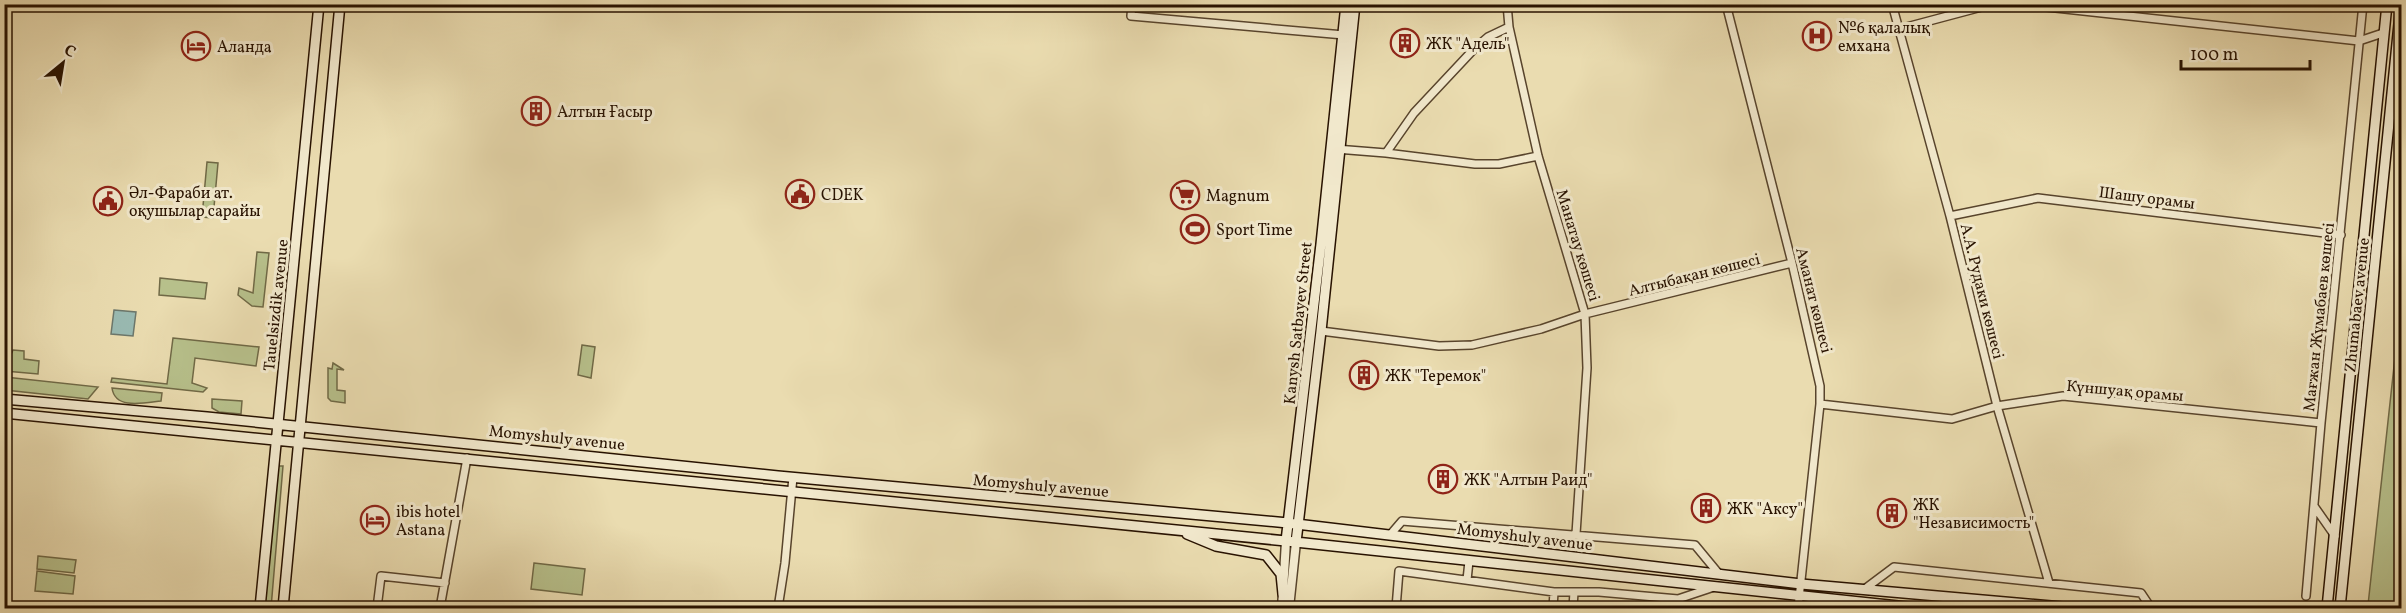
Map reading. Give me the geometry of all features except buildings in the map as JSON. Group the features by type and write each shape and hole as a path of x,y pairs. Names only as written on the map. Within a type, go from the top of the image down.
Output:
{"main road":[{"name":"Tauelsizdik avenue","path":"260,609 319,4"},
{"path":"283,609 340,4"},
{"name":"Kanysh Satbayev Street","path":"1286,541 1321,244 1329,148 1346,4"},
{"name":"Kanysh Satbayev Street","path":"1296,542 1321,332 1355,4"},
{"name":"Zhumabaev avenue","path":"2327,609 2386,4"},
{"name":"Zhumabaev avenue","path":"2340,609 2401,4"},
{"name":"Momyshuly avenue","path":"4,399 1288,523 1800,584 1866,588 2074,609"},
{"name":"Momyshuly avenue","path":"4,413 1173,529 1714,587 1869,606 1917,609"},
{"path":"1173,529 1216,546 1266,555 1281,574 1283,594"}],"street":[{"path":"1132,4 1131,16 1344,35"},
{"name":"Манатау көшесі","path":"1507,4 1509,27 1538,156 1586,314 1587,368 1576,534"},
{"name":"Аманат көшесі","path":"1726,4 1817,367 1820,404 1798,609"},
{"name":"А.А. Рудаки көшесі","path":"1892,4 1950,216 1997,406 2049,583"},
{"path":"1899,29 1989,5 2017,4 2359,41 2383,33"},
{"name":"Мағжан Жұмабаев көшесі","path":"2306,596 2363,4"},
{"path":"1386,153 1414,113 1474,49 1488,37 1509,27"},
{"path":"1329,148 1475,164 1499,164 1538,156"},
{"name":"Шашу орамы","path":"1950,216 2038,198 2341,235"},
{"name":"Алтыбақан көшесі","path":"1321,332 1439,346 1472,345 1792,263"},
{"name":"Күншуақ орамы","path":"1820,404 1952,419 1997,406 2063,396 2321,423"},
{"path":"440,609 467,458"},
{"path":"778,609 793,477"},
{"path":"2313,506 2335,536"},
{"path":"1390,535 1402,521 1695,545 1719,574"},
{"name":"Kanysh Satbayev Street","path":"1282,609 1286,541"},
{"name":"Kanysh Satbayev Street","path":"1289,609 1296,542"},
{"path":"1467,580 1468,561"},
{"path":"1866,588 1894,567 2141,593 2151,609"},
{"path":"1396,609 1399,571 1554,592 1599,592 1678,599 1714,587"},
{"path":"377,609 381,576 445,584"},
{"path":"1552,609 1554,592"},
{"path":"1573,609 1574,592"},
{"path":"1676,609 1678,599"}],"green space":[{"path":"207,162 218,163 213,218 202,217"},
{"path":"257,252 269,253 263,307 252,306 238,295 239,288 253,293"},
{"path":"160,278 207,283 205,299 159,295"},
{"path":"2401,302 2401,608 2368,605"},
{"path":"173,338 259,347 256,366 195,358 192,383 207,388 203,392 111,382 112,378 167,384"},
{"path":"582,345 595,347 591,378 578,375"},
{"path":"13,350 24,351 24,359 39,361 38,374 5,371 5,361"},
{"path":"333,363 344,370 337,369 337,390 345,391 345,403 331,401 328,398 328,368 332,369"},
{"path":"5,377 98,387 88,399 5,390"},
{"path":"112,388 162,393 161,401 131,404 119,400"},
{"path":"212,399 242,401 241,414 219,412 212,408"},
{"path":"276,466 283,466 271,608 264,608"},
{"path":"38,556 76,560 74,573 37,569"},
{"path":"534,563 585,569 582,595 531,589"},
{"path":"37,571 75,576 73,594 35,591"}],"water":[{"path":"114,310 136,312 133,336 111,334"}],"place":[{"name":"№6 қалалық емхана","path":"1817,36"},
{"name":"ЖК \"Адель\"","path":"1405,43"},
{"name":"Аланда","path":"196,46"},
{"name":"Алтын Ғасыр","path":"536,111"},
{"name":"CDEK","path":"800,194"},
{"name":"Magnum","path":"1185,195"},
{"name":"Әл-Фараби ат. оқушылар сарайы","path":"108,201"},
{"name":"Sport Time","path":"1195,229"},
{"name":"ЖК \"Теремок\"","path":"1364,375"},
{"name":"ЖК \"Алтын Раид\"","path":"1443,479"},
{"name":"ЖК \"Аксу\"","path":"1706,508"},
{"name":"ЖК \"Независимость\"","path":"1892,513"},
{"name":"ibis hotel Astana","path":"375,520"}]}
